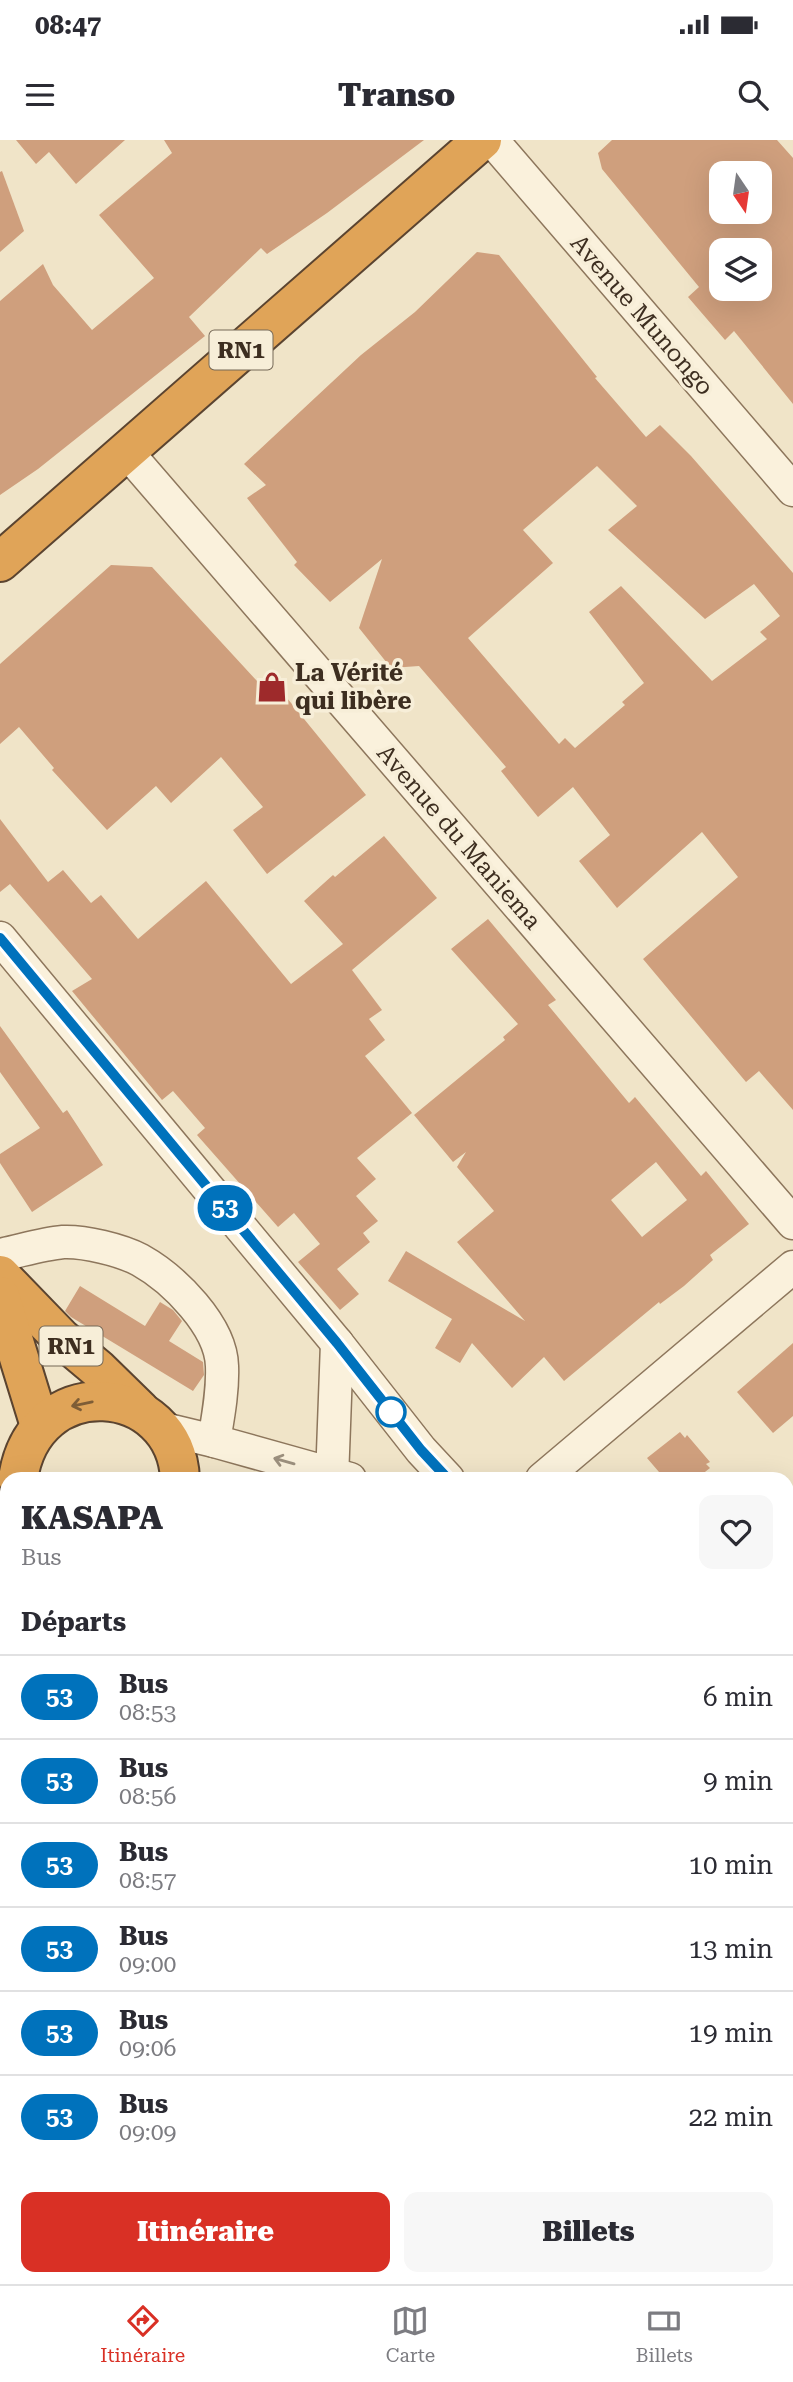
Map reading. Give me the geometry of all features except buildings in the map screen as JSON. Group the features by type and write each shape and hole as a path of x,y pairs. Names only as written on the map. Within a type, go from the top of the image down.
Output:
{"highway":[{"name":"RN1","path":"0,562 482,140"},
{"name":"RN1","path":"0,1275 61,1338 152,1421 170,1442 177,1458 179,1472"},
{"name":"RN1","path":"0,1296 40,1426"},
{"name":"RN1","path":"13,1469 40,1426 63,1410 90,1401 109,1401 127,1406 152,1421"}],"street":[{"name":"Avenue Munongo","path":"492,140 793,490"},
{"name":"Avenue du Maniema","path":"126,451 793,1223"},
{"path":"0,938 441,1472"},
{"path":"0,1255 64,1242 97,1246 139,1260 167,1279 190,1301 206,1322 219,1350 223,1365 214,1440"},
{"path":"550,1472 793,1267"},
{"path":"337,1343 338,1472"},
{"path":"152,1421 318,1472"}],"bus line":[{"name":"53","path":"0,938 441,1472"}],"place":[{"name":"La Vérité qui libère","path":"272,687"}]}
